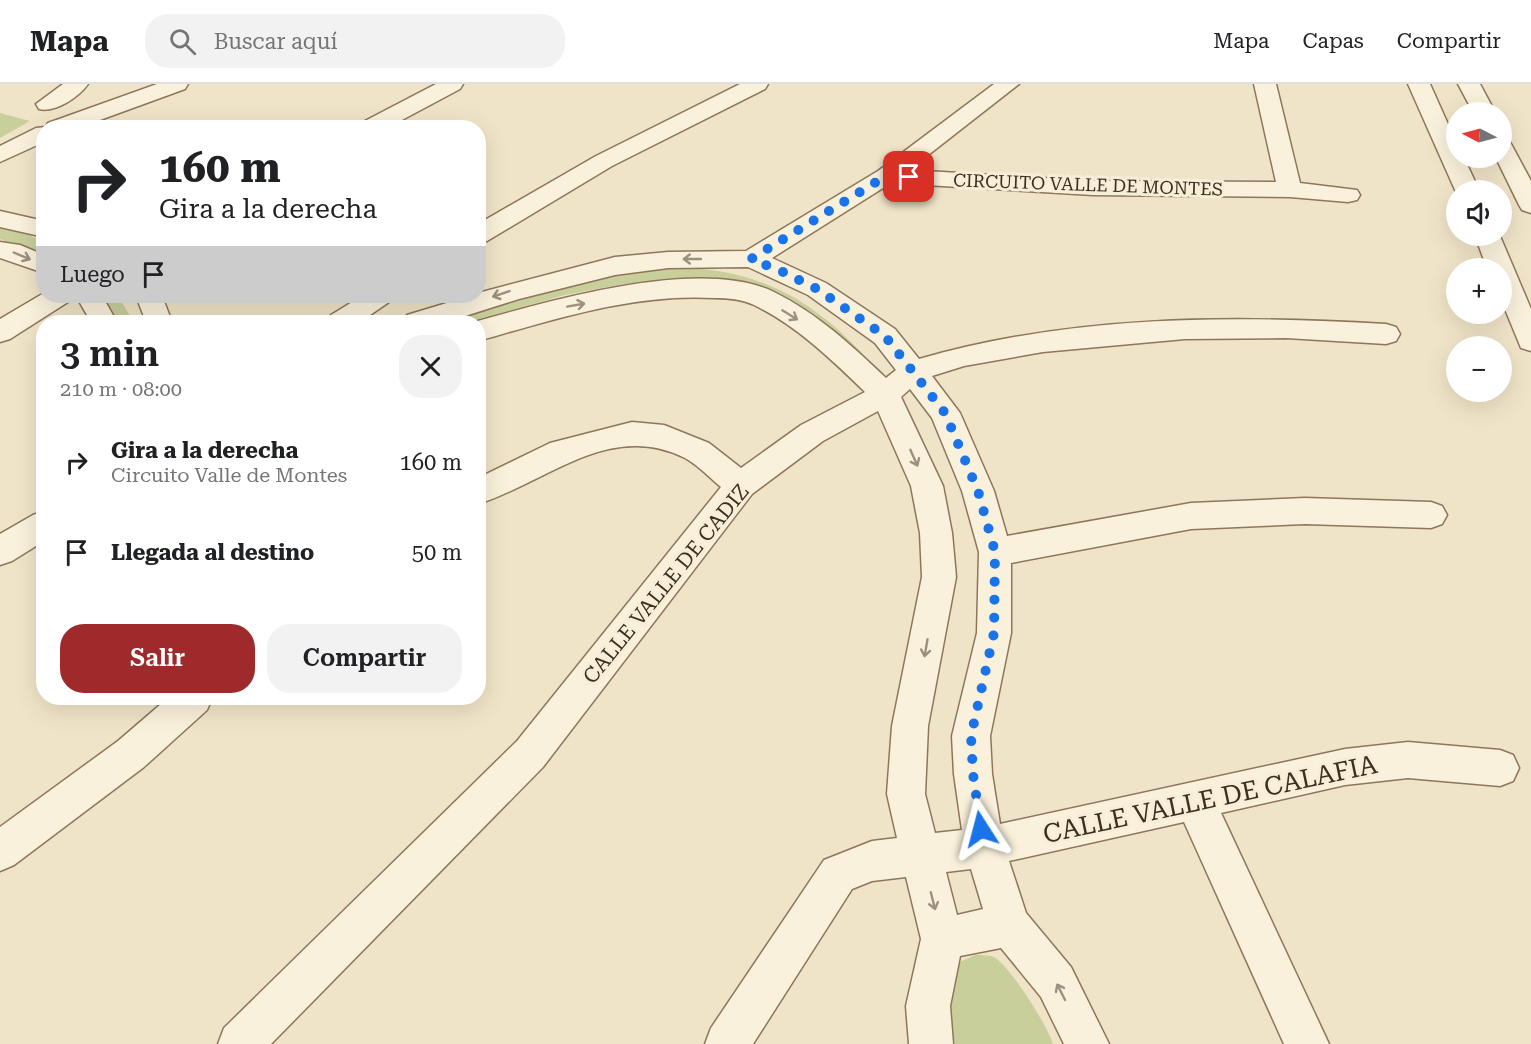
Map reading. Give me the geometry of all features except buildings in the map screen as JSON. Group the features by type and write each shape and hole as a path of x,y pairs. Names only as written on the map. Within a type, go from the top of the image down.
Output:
{"street":[{"path":"47,104 78,84"},
{"path":"78,120 177,84"},
{"path":"384,120 452,84"},
{"path":"486,230 604,161 757,84"},
{"path":"751,259 886,176 1008,84"},
{"path":"1265,84 1290,190"},
{"path":"1419,84 1462,180"},
{"path":"1469,84 1479,102"},
{"path":"0,155 36,137"},
{"path":"1512,167 1531,205"},
{"name":"CIRCUITO VALLE DE MONTES","path":"886,176 1093,188 1290,190 1348,195"},
{"path":"0,219 36,227"},
{"path":"0,250 11,251 36,262"},
{"path":"486,300 513,291 615,267 668,260 751,259 792,276 836,302 885,336 913,370 945,413 978,491 995,552 994,633 971,736 973,774 984,847 1009,925 1056,982 1087,1044"},
{"path":"486,329 565,307 652,291 680,287 737,290 763,298 823,335 885,394 927,486 936,533 939,577 910,726 906,794 942,939 928,1006 931,1044"},
{"path":"1512,296 1531,341"},
{"path":"0,332 48,303"},
{"path":"352,315 370,303"},
{"path":"439,315 476,303"},
{"name":"CALLE VALLE DE CADIZ","path":"240,1044 530,754 741,485 812,433 885,394 913,370 964,356 1043,342 1185,329 1286,328 1386,334"},
{"path":"486,488 561,451 632,433 664,437 698,451 741,485"},
{"path":"995,552 1191,516 1305,511 1431,515"},
{"path":"0,551 36,529"},
{"path":"0,851 131,754 186,705"},
{"name":"CALLE VALLE DE CALAFIA","path":"727,1044 838,874 872,861 984,847 1345,767 1408,760 1500,768"},
{"path":"1194,799 1306,1044"},
{"path":"942,939 1009,925"}],"green space":[{"path":"0,113 30,121 0,138"},
{"path":"0,227 24,233 36,239 36,253 0,239"},
{"path":"681,267 735,274 782,291 823,317 863,354 861,358 844,354 709,280 688,277 618,285 565,295 486,317 486,315 454,315 554,287 649,269"},
{"path":"103,303 122,303 129,315 110,315"},
{"path":"975,955 994,957 1010,972 1036,1011 1053,1044 952,1044 949,986 960,962"}],"route":[{"path":"909,177 886,176 751,259 817,289 885,336 945,413 978,491 995,552 994,633 971,736 973,774 981,829"}]}
